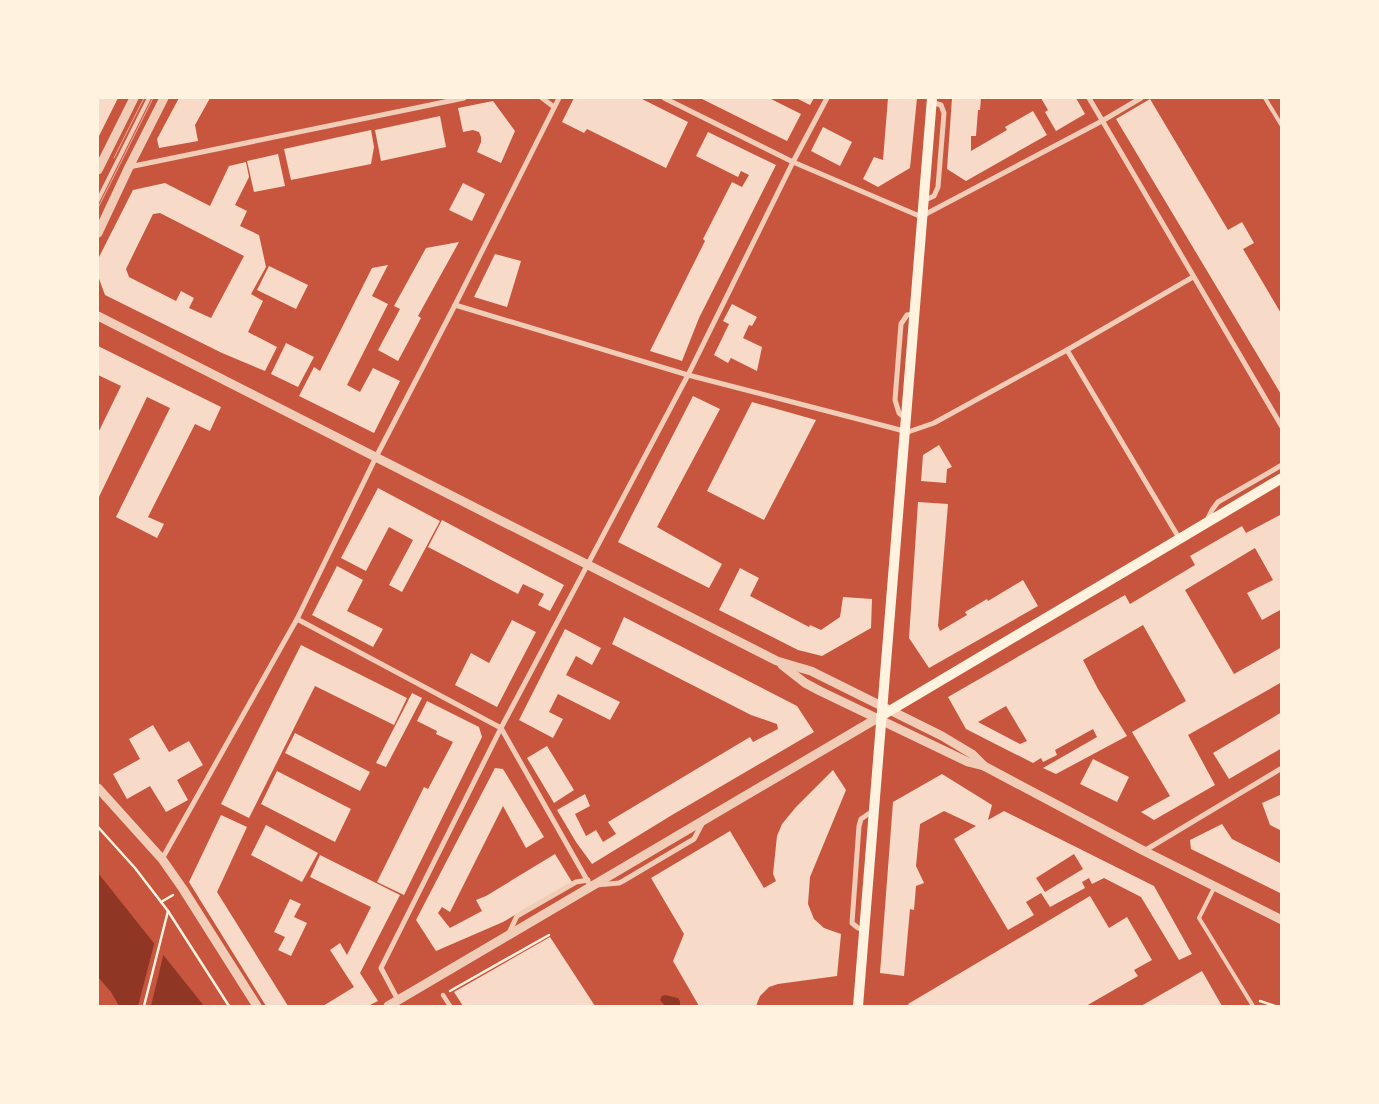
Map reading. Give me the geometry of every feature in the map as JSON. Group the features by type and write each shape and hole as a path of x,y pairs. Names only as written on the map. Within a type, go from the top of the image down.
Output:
{"main road":[{"path":"858,1006 922,201 932,100"},
{"path":"882,714 1282,478"}],"street":[{"path":"98,170 134,98"},
{"path":"98,234 164,98"},
{"path":"129,167 464,98"},
{"path":"542,98 554,107"},
{"path":"162,859 297,619 376,457 559,98"},
{"path":"664,98 793,162 921,215 1102,122 1141,98"},
{"path":"398,1000 380,968 501,728 688,375 793,162 827,98"},
{"path":"1089,98 1282,427"},
{"path":"922,201 934,196 938,187 944,113 941,105 932,100"},
{"path":"455,305 688,375 904,431 934,423 1067,350 1193,277"},
{"path":"98,316 777,661 811,671 882,714"},
{"path":"1067,350 1179,538"},
{"path":"1206,522 1218,502 1282,465"},
{"path":"297,619 501,728 594,884"},
{"path":"777,661 805,683 948,740 972,754 984,766 1144,851 1282,920"},
{"path":"388,1006 882,714"},
{"path":"1144,851 1282,768"},
{"path":"98,788 162,859 257,1006"},
{"path":"507,937 517,916 576,882 594,884"},
{"path":"443,994 450,1006"}],"lane":[{"path":"98,200 149,98"},
{"path":"1265,98 1282,126"},
{"path":"1215,886 1199,918 1252,1006"}],"path":[{"path":"98,827 135,868 168,911 229,1006"},
{"path":"144,1006 168,911"},
{"path":"443,994 549,935"}],"shaded area":[{"path":"98,873 204,1006 119,1006 111,992 98,977"},
{"path":"665,995 678,998 680,1006 665,1006 660,1000"}],"pier":[{"path":"155,941 164,952 151,1006 138,1006"}],"building":[{"path":"98,98 118,98 98,138"},
{"path":"179,98 210,98 195,125 198,141 159,148 157,139"},
{"path":"574,98 640,98 688,122 666,168 587,129 584,133 562,122"},
{"path":"700,98 769,98 801,114 787,141"},
{"path":"796,98 814,98 810,105"},
{"path":"888,98 917,98 910,168 878,187 863,179 874,157 883,160"},
{"path":"952,98 981,98 976,136 971,136 971,151 1007,130 1005,127 1033,111 1047,135 966,181 947,169"},
{"path":"1041,98 1076,98 1085,114 1056,131 1045,112 1048,110"},
{"path":"1150,99 1228,230 1242,222 1254,243 1243,249 1282,315 1282,396 1116,119"},
{"path":"493,101 515,131 501,163 477,152 481,142 479,132 473,130 463,132 458,108"},
{"path":"440,116 446,147 381,161 375,130"},
{"path":"823,127 852,142 840,166 811,151"},
{"path":"371,130 374,147 371,164 291,180 284,149"},
{"path":"708,132 776,165 699,318 682,361 650,351 732,182 742,187 749,175 741,171 738,177 696,156"},
{"path":"278,154 285,186 254,192 247,161"},
{"path":"246,162 249,177 235,205 247,211 240,226 259,235 266,267 251,294 263,301 248,332 277,347 265,371 222,353 105,295 98,276 98,259 133,190 165,183 210,206 229,166","holes":["160,213 244,256 211,318 189,308 194,298 181,291 176,301 129,277 126,269 153,214"]},
{"path":"463,183 485,194 472,221 449,210"},
{"path":"459,242 418,316 421,318 398,361 378,350 400,309 394,306 426,248"},
{"path":"495,254 521,261 507,307 474,297"},
{"path":"388,265 372,296 388,304 347,385 360,392 373,368 400,381 374,433 299,396 314,367 320,371 372,268"},
{"path":"269,266 308,285 296,309 257,290"},
{"path":"732,304 757,317 752,326 749,325 743,338 762,347 757,371 731,358 728,363 714,355 729,324 723,321"},
{"path":"286,343 314,357 298,387 271,374"},
{"path":"98,346 221,407 210,431 195,424 148,517 164,524 157,538 116,517 170,408 147,397 98,499 98,433 121,386 98,375"},
{"path":"693,396 720,409 657,527 722,564 709,588 618,542"},
{"path":"752,402 816,420 764,520 707,491"},
{"path":"939,445 952,467 947,469 946,483 921,481 923,455"},
{"path":"378,488 440,521 402,592 389,585 413,540 389,527 366,571 341,558"},
{"path":"918,502 948,504 938,626 940,631 967,615 965,612 1023,580 1038,606 929,668 909,638"},
{"path":"1282,514 1282,609 1262,620 1247,593 1273,580 1255,548 1185,590 1234,674 1282,647 1282,682 1188,735 1215,785 1154,820 1141,812 1170,796 1132,732 1186,701 1143,625 1083,660 1098,689 1127,736 1056,774 1043,768 1097,737 1093,729 1055,750 1057,755 1043,762 1041,758 1033,763 966,729 948,697 1125,595 1130,604 1195,565 1190,556 1242,526 1246,533","holes":["1006,706 1027,741 1020,744 978,722"]},
{"path":"442,520 564,585 550,611 538,605 544,594 523,584 518,594 428,547"},
{"path":"337,566 363,580 347,611 383,629 373,647 312,615"},
{"path":"740,568 759,578 750,596 809,627 810,625 821,630 840,617 843,597 872,599 871,628 822,656 798,650 719,610"},
{"path":"624,617 797,706 814,732 592,864 557,810 585,794 590,806 575,814 586,836 596,830 603,842 616,834 608,822 750,737 753,742 778,729 777,724 751,715 612,644"},
{"path":"512,620 536,632 497,707 455,685 471,653 489,663"},
{"path":"565,629 601,648 592,665 576,656 566,675 620,702 610,720 558,694 549,712 563,719 553,738 519,720"},
{"path":"301,645 407,698 394,725 315,686 249,818 221,804"},
{"path":"412,693 422,698 386,767 376,763"},
{"path":"427,701 479,727 482,737 404,895 377,882 424,787 428,789 453,742 436,734 437,731 417,721"},
{"path":"1282,712 1282,748 1229,779 1213,753"},
{"path":"153,725 169,752 189,741 203,765 177,780 188,800 166,812 150,786 127,799 113,774 140,759 129,739"},
{"path":"295,733 370,772 360,791 285,753"},
{"path":"547,746 574,790 554,803 527,758"},
{"path":"1093,759 1129,777 1117,802 1080,784"},
{"path":"495,768 503,769 544,837 526,848 503,806 450,912 442,907 438,913 450,928 482,911 476,900 486,896 555,854 572,882 503,922 436,951 416,920"},
{"path":"833,770 846,790 810,877 808,904 814,919 824,928 841,934 837,976 778,984 769,987 760,996 756,1006 699,1006 673,961 684,934 651,878 730,831 764,888 776,881 773,874 777,836 782,824"},
{"path":"277,771 351,809 335,842 261,804"},
{"path":"942,774 992,805 988,820 1004,811 1154,886 1192,954 1179,960 1141,897 1104,878 1092,884 1089,878 1082,882 1085,888 1050,907 1041,893 1026,902 1034,915 1008,930 954,839 976,826 944,811 920,824 916,866 924,883 916,886 914,910 910,909 904,976 880,973 893,802","holes":["1074,854 1083,869 1045,892 1036,878"]},
{"path":"1282,794 1282,831 1270,825 1262,803"},
{"path":"221,815 247,827 217,892 288,1006 266,1006 189,882"},
{"path":"1222,824 1232,839 1282,864 1282,894 1191,849 1190,840"},
{"path":"266,825 318,853 302,882 251,855"},
{"path":"320,855 400,895 360,973 378,1001 368,1006 323,1006 354,987 330,950 340,943 347,955 371,907 310,877"},
{"path":"1090,896 1109,928 1127,917 1152,960 1134,970 1138,976 1086,1006 910,1006 908,1004"},
{"path":"290,899 301,904 294,917 307,923 291,956 278,950 285,937 274,932"},
{"path":"550,937 595,1006 463,1006 454,992"},
{"path":"1202,971 1222,1006 1141,1006"}],"tram line":[{"path":"114,158 144,98"},
{"path":"98,208 153,98"}]}
